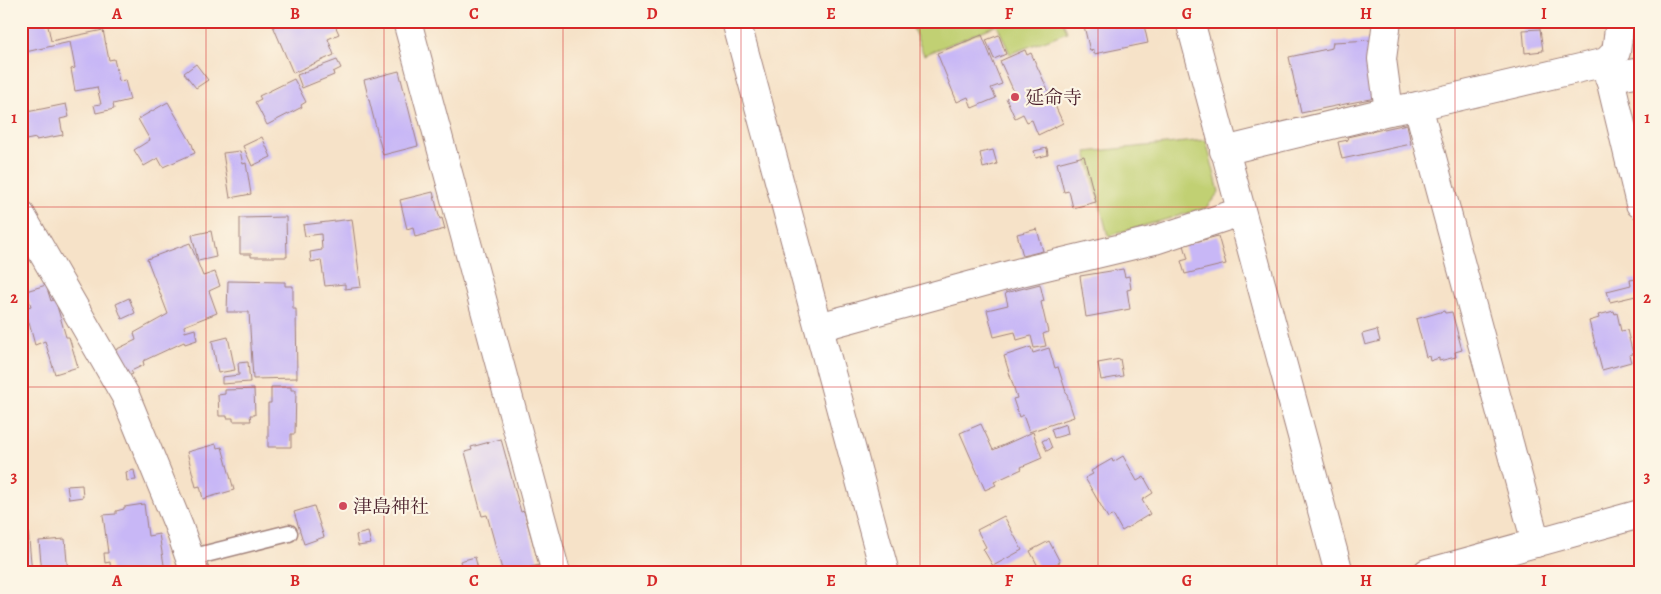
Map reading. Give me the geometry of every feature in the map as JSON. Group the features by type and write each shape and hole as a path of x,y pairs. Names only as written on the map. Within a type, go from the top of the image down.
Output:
{"street":[{"path":"406,21 556,573"},
{"path":"736,21 885,573"},
{"path":"1190,21 1240,212 1339,573"},
{"path":"1387,21 1382,59 1389,111"},
{"path":"1620,21 1616,52 1608,70 1640,204"},
{"path":"1224,151 1389,111 1608,70 1640,72"},
{"path":"1418,106 1536,543"},
{"path":"819,326 1012,274 1155,240 1240,212"},
{"path":"21,215 125,395 193,565"},
{"path":"1427,573 1640,514"}],"lane":[{"path":"193,565 289,534"}],"green space":[{"path":"910,21 1063,21 1067,32 1010,54 997,25 924,55"},
{"path":"1206,140 1219,192 1206,208 1108,236 1086,152"}],"building":[{"path":"47,21 51,41 103,30 109,60 114,59 119,81 125,80 130,100 113,104 114,109 96,113 94,105 101,104 97,87 75,91 71,69 75,68 70,42 21,53 21,26"},
{"path":"271,21 333,21 339,34 328,39 334,55 293,73"},
{"path":"1095,21 1136,21 1137,27 1144,25 1148,43 1094,54 1094,50 1090,51 1084,26"},
{"path":"1540,29 1543,51 1525,53 1523,30"},
{"path":"982,35 1002,84 991,88 996,98 972,108 968,97 957,102 937,53"},
{"path":"999,35 1006,54 994,59 986,40"},
{"path":"1372,40 1375,98 1301,113 1289,57 1332,48 1333,42"},
{"path":"1025,50 1027,55 1031,53 1063,123 1038,135 1032,120 1027,122 1023,114 1015,118 1006,98 1015,94 1000,61"},
{"path":"337,60 341,68 333,72 334,75 302,88 297,75"},
{"path":"196,64 208,80 196,88 184,73"},
{"path":"399,71 418,146 383,155 364,80"},
{"path":"294,79 306,102 301,105 302,107 267,125 255,102 261,99 259,96"},
{"path":"168,102 192,144 195,153 163,167 158,158 144,166 134,150 150,140 138,119"},
{"path":"66,104 69,117 60,119 63,135 21,141 21,110 26,109 27,112"},
{"path":"1407,124 1411,144 1342,159 1338,142 1348,140 1347,137"},
{"path":"262,137 271,157 252,166 243,146"},
{"path":"1047,148 1048,155 1036,158 1034,151"},
{"path":"993,150 997,164 983,168 980,153"},
{"path":"240,151 243,164 246,163 251,194 230,198 223,153"},
{"path":"1084,156 1096,202 1073,208 1069,191 1064,192 1057,163"},
{"path":"433,192 440,219 442,218 445,229 415,237 413,227 407,229 400,200"},
{"path":"286,217 287,257 251,257 251,254 240,254 240,218"},
{"path":"352,219 361,287 345,289 345,284 325,286 321,260 311,262 310,252 322,250 321,234 305,236 303,225"},
{"path":"1037,229 1043,251 1023,256 1017,234"},
{"path":"211,231 216,257 198,261 192,235"},
{"path":"1218,236 1226,264 1185,274 1181,261 1188,259 1184,245"},
{"path":"190,243 203,276 215,272 220,286 209,291 217,313 184,326 185,332 195,329 197,340 185,344 184,342 143,361 144,365 131,371 133,374 127,377 115,350 136,340 134,333 168,314 147,259"},
{"path":"1123,269 1125,277 1129,276 1131,289 1127,290 1130,309 1086,317 1080,276"},
{"path":"1636,279 1640,295 1610,302 1607,291 1631,285 1630,280"},
{"path":"228,281 285,282 285,286 293,286 293,309 296,309 297,378 253,379 249,312 227,312"},
{"path":"1040,284 1044,301 1041,302 1048,332 1043,334 1046,346 1034,348 1031,336 1017,340 1015,332 994,337 987,310 1008,305 1005,293"},
{"path":"46,285 51,301 55,299 66,337 69,337 78,367 55,374 45,341 35,345 25,308 31,306 26,291"},
{"path":"129,298 135,313 122,319 116,304"},
{"path":"1444,311 1445,313 1452,312 1462,350 1455,352 1456,357 1439,361 1439,358 1430,361 1429,356 1426,357 1416,319"},
{"path":"1614,311 1615,314 1617,313 1621,331 1627,330 1633,354 1629,355 1631,362 1602,370 1589,321 1599,318 1598,315"},
{"path":"1377,330 1380,341 1365,345 1362,334"},
{"path":"228,337 235,370 218,373 212,341"},
{"path":"1031,347 1033,353 1049,348 1055,368 1058,367 1074,417 1029,432 1023,415 1019,417 1013,399 1017,398 1004,356"},
{"path":"1120,359 1123,376 1101,380 1098,363"},
{"path":"248,362 250,382 222,384 222,377 239,375 238,363"},
{"path":"271,387 291,387 291,390 296,390 295,434 291,434 291,447 268,447 268,403 271,403"},
{"path":"254,389 255,415 250,415 251,421 233,421 233,418 219,416 218,395 225,394 225,390"},
{"path":"981,424 993,450 1033,432 1042,458 994,482 996,485 985,490 960,433"},
{"path":"1066,424 1068,434 1054,438 1051,429"},
{"path":"1048,438 1052,448 1047,451 1042,441"},
{"path":"501,439 521,512 524,511 539,565 509,573 503,573 487,515 482,516 465,452 472,450 471,447"},
{"path":"216,444 217,448 222,447 234,490 203,499 200,486 196,487 187,452"},
{"path":"1123,456 1137,481 1144,477 1153,493 1142,500 1150,514 1122,531 1113,515 1108,518 1085,478 1093,474 1091,471 1112,459 1113,462"},
{"path":"134,470 136,480 127,481 126,472"},
{"path":"82,485 83,497 69,499 67,486"},
{"path":"144,504 148,536 159,534 165,571 111,573 110,562 105,563 104,553 108,553 103,515 116,514 116,511 124,509 124,507"},
{"path":"314,506 324,537 304,544 294,512"},
{"path":"1004,516 1022,550 993,566 983,549 986,547 977,530"},
{"path":"21,518 27,518 32,573 21,573"},
{"path":"368,532 371,544 358,546 356,535"},
{"path":"65,539 68,573 42,573 39,541"},
{"path":"1049,541 1060,562 1041,572 1030,551"},
{"path":"475,557 479,573 463,573 460,561"},
{"path":"1098,565 1103,573 1085,573"}],"place":[{"name":"延命寺","path":"1015,97"},
{"name":"津島神社","path":"343,506"}]}
